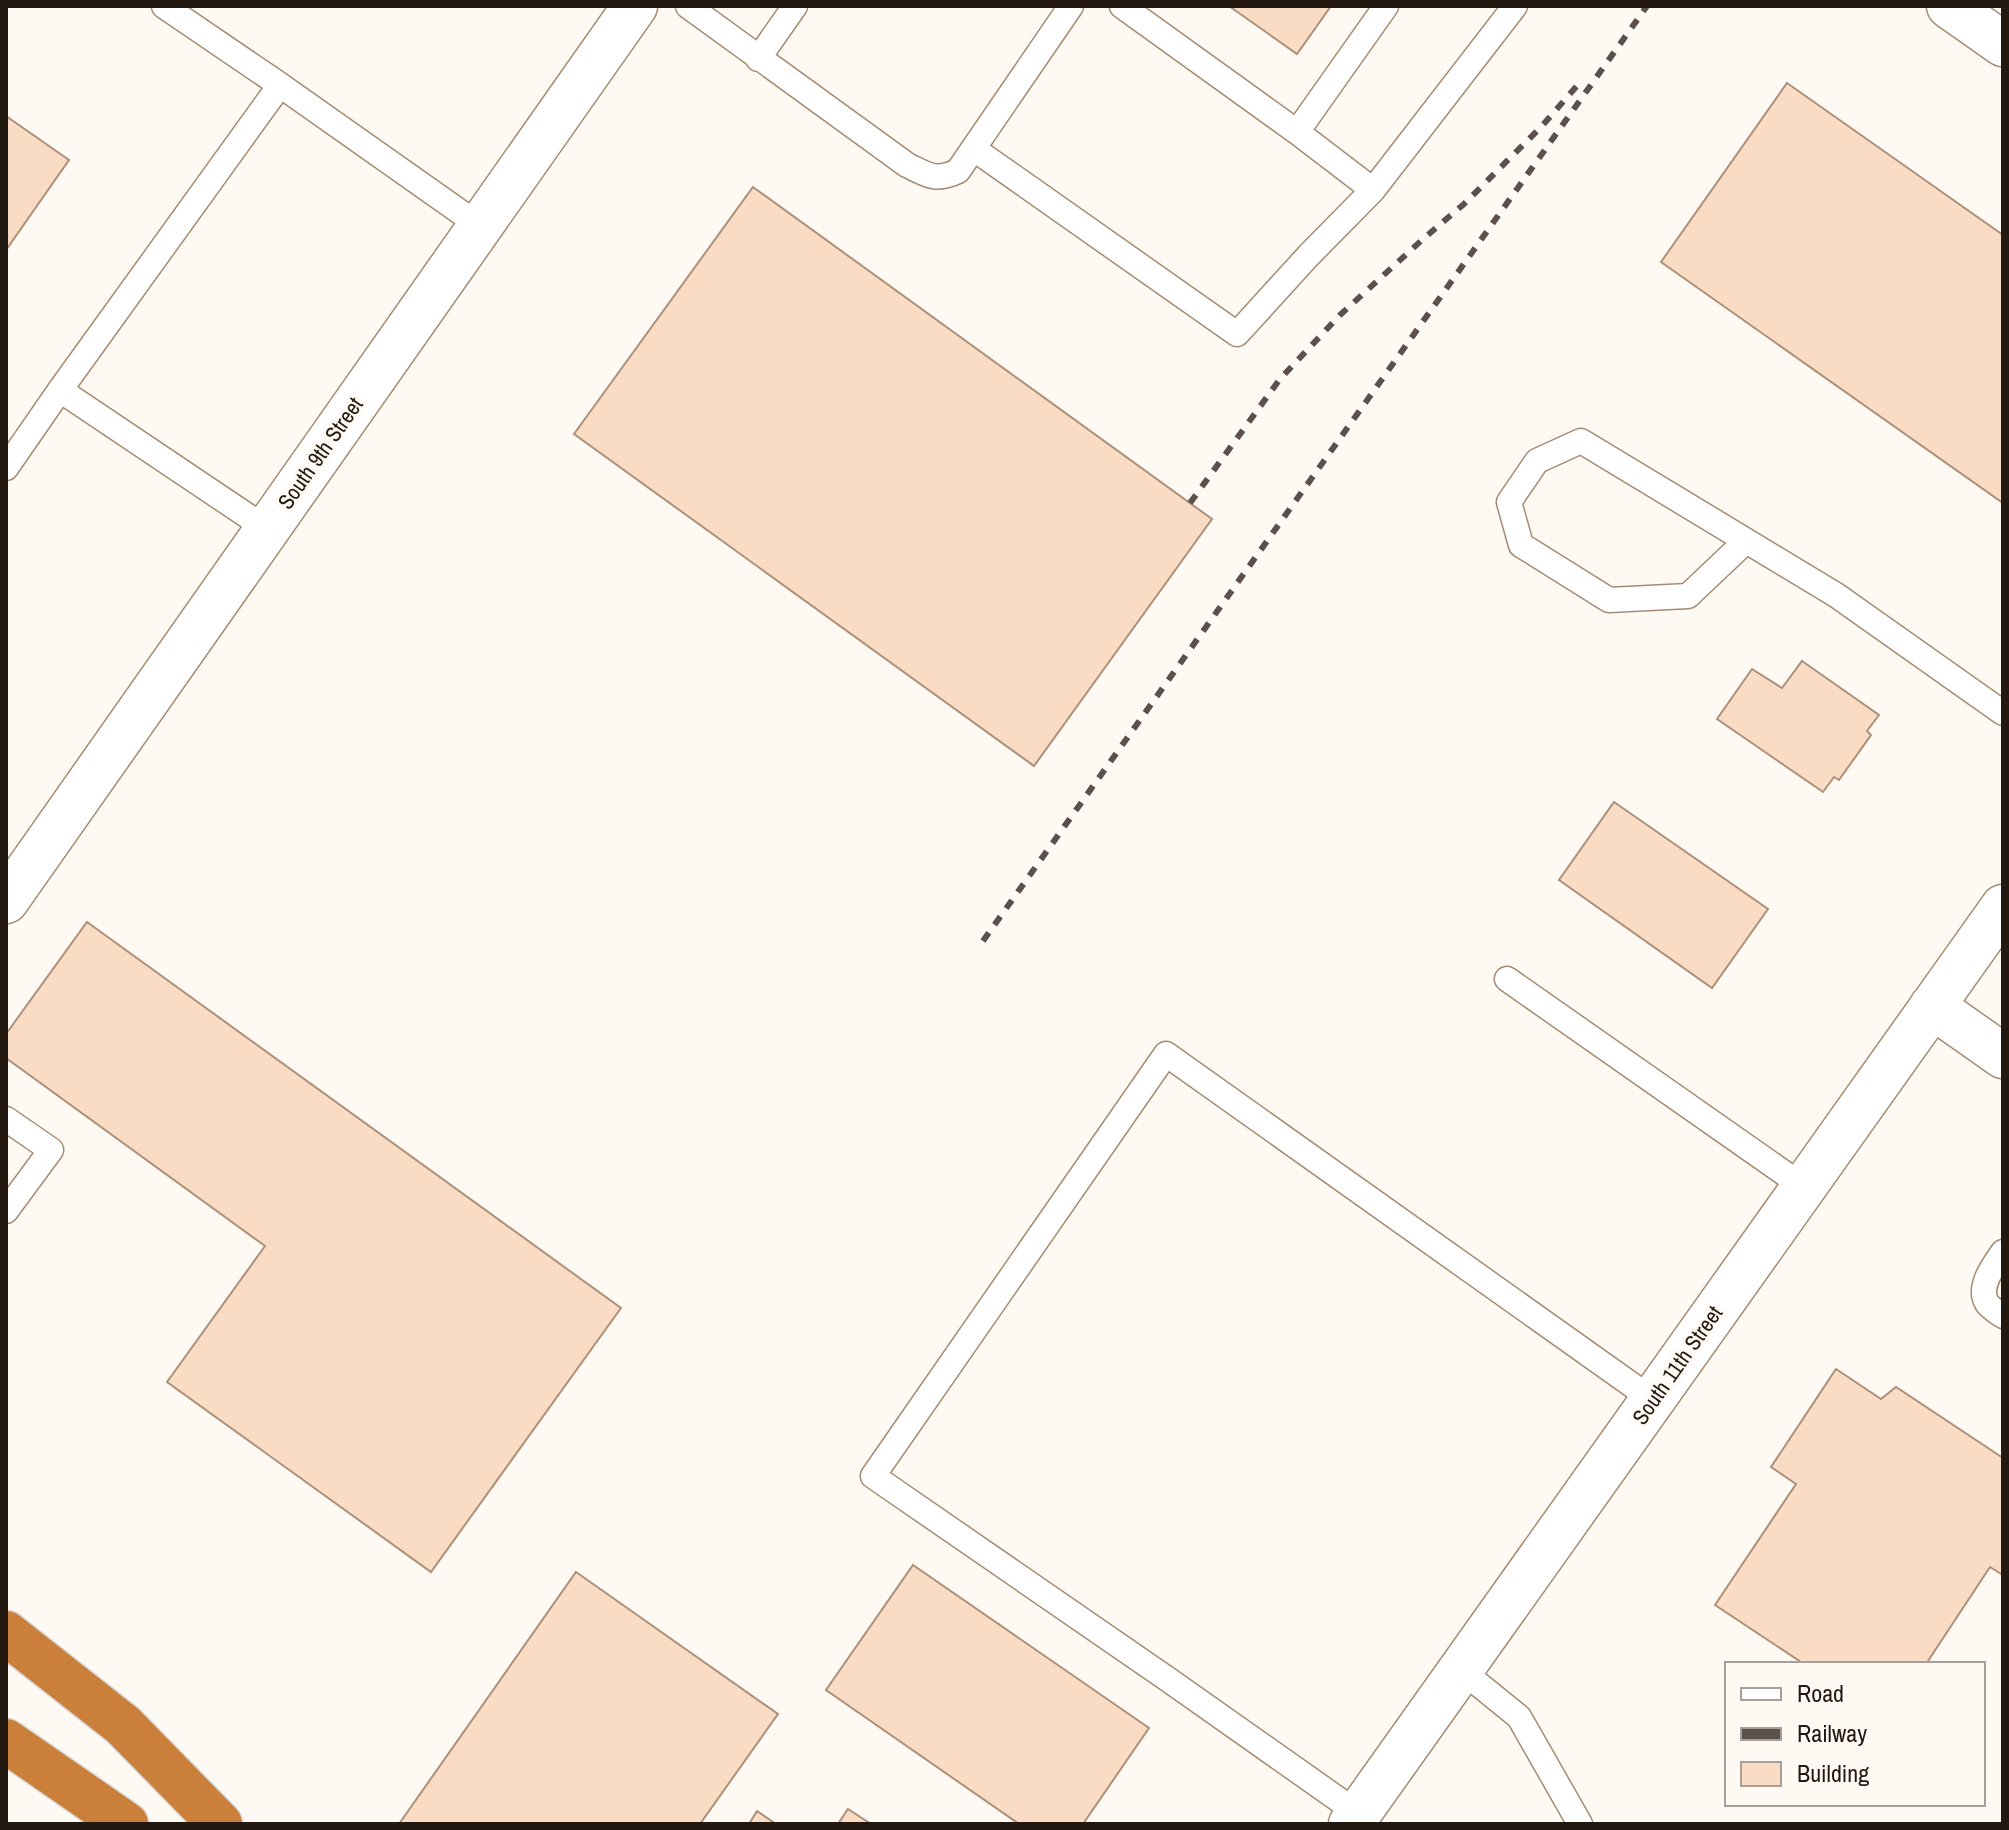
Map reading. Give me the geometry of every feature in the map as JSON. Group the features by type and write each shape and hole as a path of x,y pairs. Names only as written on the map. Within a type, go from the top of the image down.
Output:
{"highway":[{"path":"6,1633 123,1725 220,1824"},
{"path":"6,1741 126,1824"}],"street":[{"name":"South 9th Street","path":"6,901 635,6"},
{"path":"1949,6 2003,44"},
{"name":"South 11th Street","path":"1355,1819 2003,907"},
{"path":"1932,1006 2003,1056"}],"lane":[{"path":"164,6 480,226"},
{"path":"688,6 907,165 930,176 945,177 958,171 1071,6"},
{"path":"758,59 795,6"},
{"path":"1122,6 1373,190"},
{"path":"1297,132 1386,6"},
{"path":"974,149 1237,334 1373,190 1515,6"},
{"path":"6,468 280,85"},
{"path":"60,390 267,529"},
{"path":"1746,541 1688,596 1609,600 1521,545 1509,502 1537,461 1581,441 1836,595 2003,713"},
{"path":"1507,979 1804,1187"},
{"path":"1355,1819 1166,1678 873,1476 1166,1054 1653,1400"},
{"path":"6,1119 51,1150 6,1211"},
{"path":"2003,1252 1983,1291 1987,1305 2003,1316"},
{"path":"1461,1670 1519,1717 1580,1824"}],"building":[{"path":"1229,6 1331,6 1297,54"},
{"path":"1787,83 2003,235 2003,503 1661,262"},
{"path":"6,116 69,160 6,250"},
{"path":"753,187 1212,519 1034,766 574,434"},
{"path":"1802,661 1879,715 1867,731 1871,735 1839,780 1834,777 1823,792 1717,719 1752,669 1782,688"},
{"path":"1614,802 1768,909 1712,988 1559,880"},
{"path":"87,922 621,1308 431,1572 167,1382 265,1246 6,1058 6,1034"},
{"path":"1836,1369 1881,1399 1896,1387 2003,1458 2003,1575 1990,1567 1927,1662 1801,1662 1715,1605 1796,1484 1771,1467"},
{"path":"913,1565 1149,1728 1083,1824 1019,1824 826,1690"},
{"path":"576,1572 778,1714 700,1824 399,1824"},
{"path":"848,1809 871,1824 838,1824"},
{"path":"757,1811 776,1824 749,1824"}],"railway":[{"path":"983,941 1647,6"},
{"path":"1190,503 1280,379 1340,315 1464,204 1541,127 1583,79"}]}
